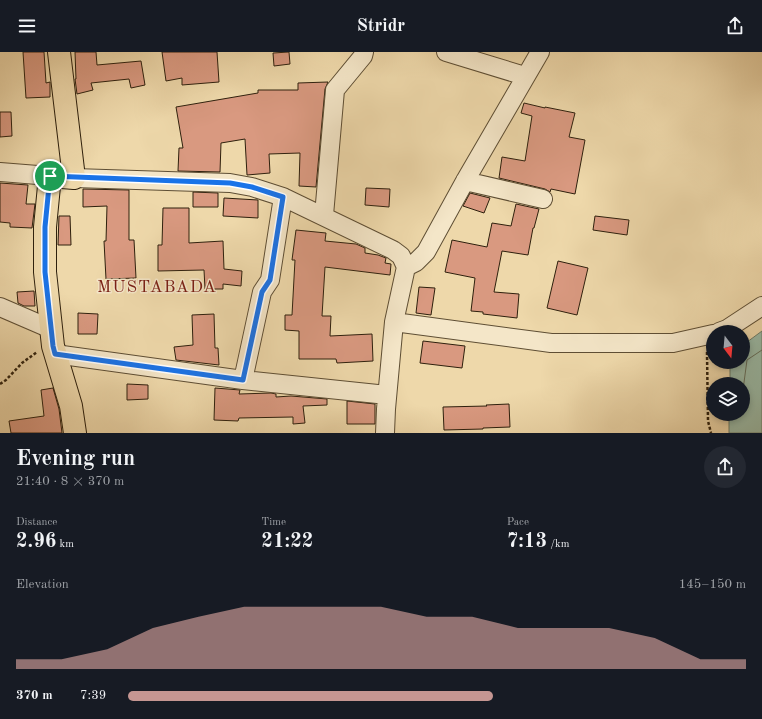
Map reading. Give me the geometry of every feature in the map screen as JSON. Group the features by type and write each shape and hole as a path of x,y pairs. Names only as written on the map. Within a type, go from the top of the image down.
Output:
{"main road":[{"path":"59,52 74,178 50,176 45,227 45,264 53,342 71,406 74,433"}],"street":[{"path":"324,215 335,90 363,56 364,52"},
{"path":"446,52 525,76"},
{"path":"406,267 416,262 426,252 465,181 540,52"},
{"path":"0,172 50,176"},
{"path":"74,178 230,183 252,187 283,197 324,215 393,250 401,256 406,267 394,322 385,433"},
{"path":"465,181 543,199"},
{"path":"243,380 262,292 270,280 283,197"},
{"path":"733,325 762,306"},
{"path":"0,308 53,342 243,380 387,395"},
{"path":"394,322 551,343 673,343 706,336"}],"path":[{"path":"0,384 6,380 22,363 53,342"},
{"path":"711,369 708,421 711,433"}],"water":[{"path":"762,331 762,433 729,433 729,421 750,421 750,377 730,377 730,369 750,369 750,340"}],"building":[{"path":"23,52 44,52 46,83 50,82 50,97 26,98"},
{"path":"75,52 96,52 97,65 141,61 145,85 131,88 129,79 91,83 93,90 77,94 75,79"},
{"path":"162,52 217,52 219,82 182,85 182,78 166,81"},
{"path":"289,52 290,64 274,66 273,53"},
{"path":"328,82 325,89 316,187 299,186 300,153 269,154 270,173 247,175 245,139 221,143 220,172 178,171 179,148 183,148 176,107 258,93 258,90 298,90 298,83"},
{"path":"524,103 575,113 569,137 585,140 575,194 551,189 550,192 545,189 499,178 502,157 525,161 532,116 521,113"},
{"path":"0,112 11,112 12,136 0,137"},
{"path":"0,183 28,185 26,204 35,204 32,228 10,227 10,223 0,222"},
{"path":"366,188 390,189 389,207 365,205"},
{"path":"83,189 129,190 129,240 134,240 136,278 106,279 104,241 106,241 107,206 83,207"},
{"path":"193,192 218,193 218,207 193,207"},
{"path":"470,193 490,198 484,213 463,206"},
{"path":"224,198 258,200 258,218 223,216"},
{"path":"516,204 539,209 533,228 528,255 502,251 494,292 519,294 517,318 471,311 475,278 445,272 452,240 487,247 492,223 511,226"},
{"path":"163,208 189,208 189,243 223,241 224,269 242,271 241,286 223,284 223,289 205,289 204,270 158,271 158,245 162,245"},
{"path":"59,216 70,216 71,245 58,245"},
{"path":"595,216 629,220 627,235 593,230"},
{"path":"296,230 326,233 325,241 356,244 365,248 365,253 386,258 385,263 391,264 390,275 325,267 322,316 331,316 330,336 372,334 373,361 337,363 336,359 299,359 299,331 285,330 285,315 292,315 295,260 292,260"},
{"path":"558,261 588,268 577,315 547,308"},
{"path":"419,287 435,288 431,315 416,313"},
{"path":"34,291 35,306 24,306 18,303 17,292"},
{"path":"78,313 98,314 97,334 78,334"},
{"path":"214,314 215,348 218,348 219,365 176,360 174,347 193,345 192,315"},
{"path":"423,341 465,346 462,368 420,363"},
{"path":"127,384 148,385 148,399 127,400"},
{"path":"53,388 59,409 62,433 11,433 9,421 44,416 41,390"},
{"path":"215,388 240,390 239,394 271,393 276,394 276,397 291,396 327,399 327,405 303,406 305,423 293,424 293,417 239,418 238,421 214,420"},
{"path":"347,401 375,404 375,424 347,424"},
{"path":"509,404 510,427 444,430 443,407"}],"district":[{"name":"MUSTABADA","path":"157,286"}],"route":[{"path":"50,176 230,183 252,187 283,197 270,280 262,292 243,380 55,354 45,272 45,227 50,176"}]}
